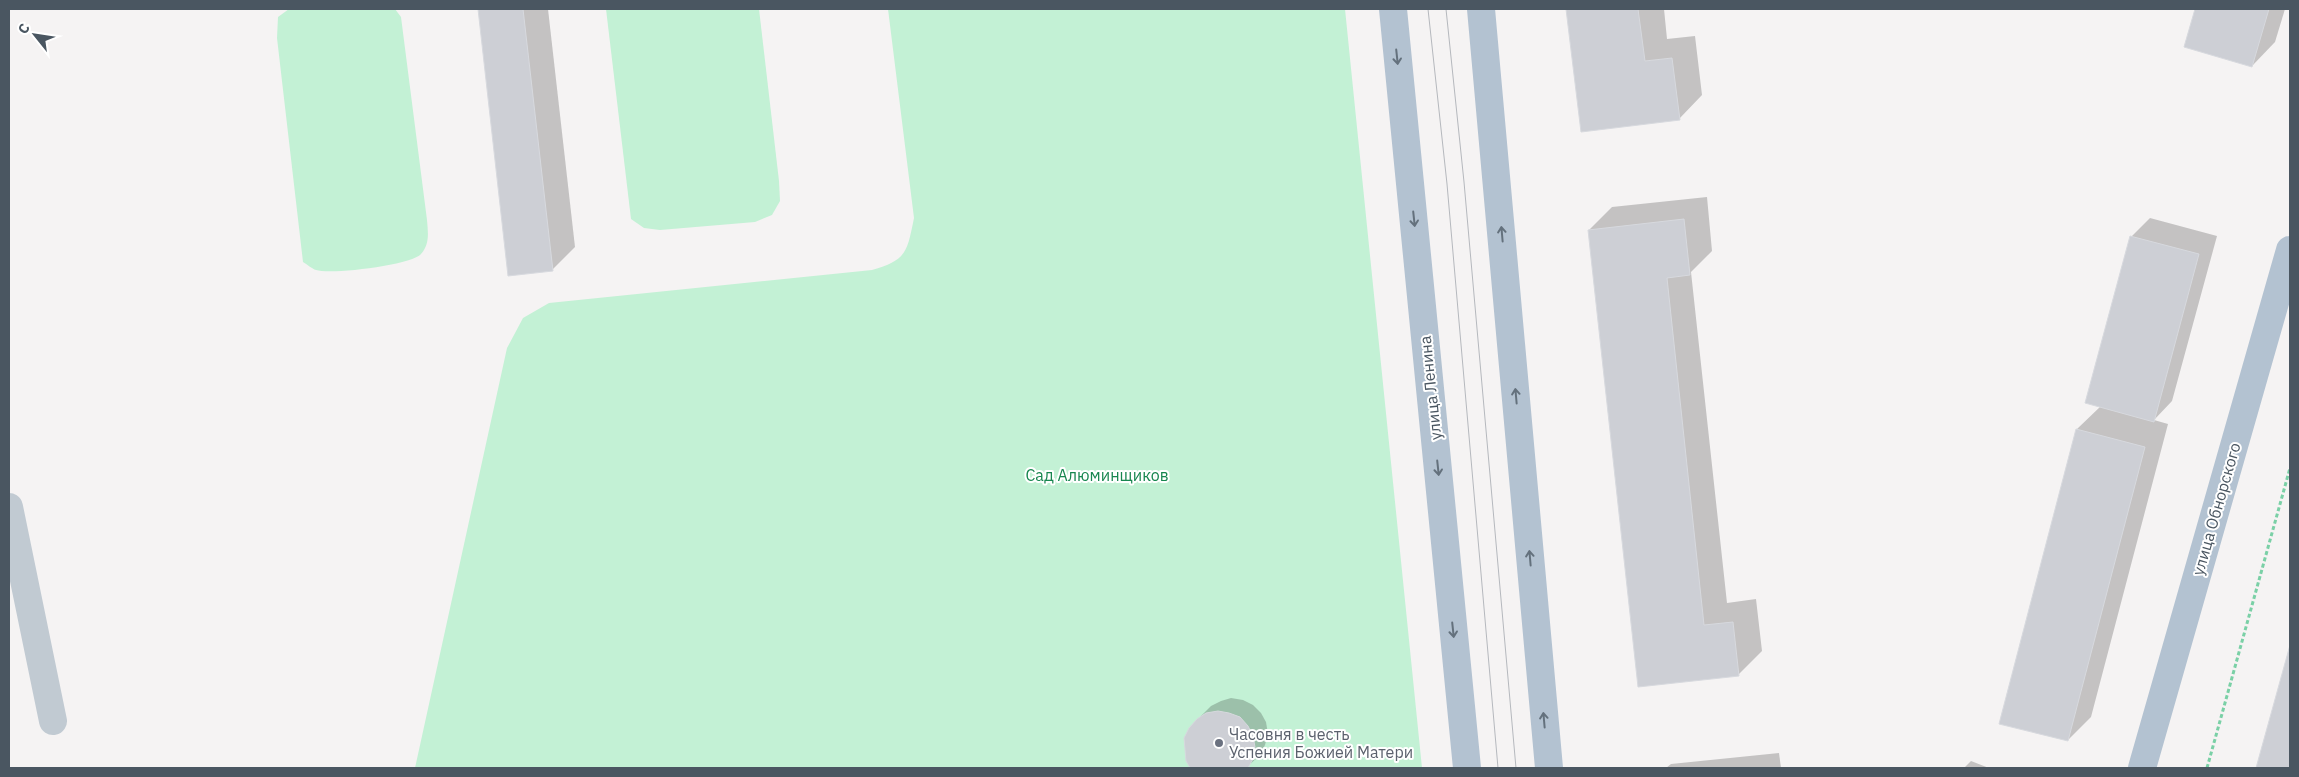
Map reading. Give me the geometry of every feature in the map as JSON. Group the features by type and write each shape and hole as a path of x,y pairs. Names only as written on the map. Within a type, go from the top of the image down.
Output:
{"main road":[{"name":"улица Ленина","path":"1392,9 1467,768"},
{"path":"1481,9 1549,768"},
{"name":"улица Обнорского","path":"2142,768 2290,250"}],"street":[{"path":"9,507 53,721"}],"path":[{"path":"2207,768 2290,468"}],"green space":[{"path":"289,9 395,9 401,17 428,229 426,246 421,254 415,258 371,268 337,271 316,270 303,262 277,38 278,17"},
{"path":"606,9 759,9 779,181 780,201 772,215 755,222 660,230 644,228 631,219"},
{"name":"Сад Алюминщиков","path":"888,9 1345,9 1422,768 415,768 507,348 523,318 549,303 872,270 899,258 907,247 914,218"}],"building":[{"path":"478,9 523,9 553,271 508,276"},
{"path":"1566,9 1638,9 1645,61 1672,58 1680,120 1581,132"},
{"path":"2195,9 2269,9 2252,67 2184,47"},
{"path":"1684,219 1690,275 1667,278 1704,625 1733,622 1739,676 1638,687 1588,230"},
{"path":"2130,236 2199,254 2154,422 2085,403"},
{"path":"2076,429 2145,447 2068,741 1999,724"},
{"path":"2290,645 2290,768 2256,768"},
{"name":"Часовня в честь Успения Божией Матери","path":"1218,711 1240,717 1248,726 1253,736 1255,747 1253,759 1248,768 1190,768 1186,761 1184,738 1189,728 1206,713"}],"tram line":[{"path":"1428,9 1447,184 1498,768"},
{"path":"1446,9 1464,182 1516,768"}],"place":[{"name":"Часовня в честь Успения Божией Матери","path":"1219,743"}]}
